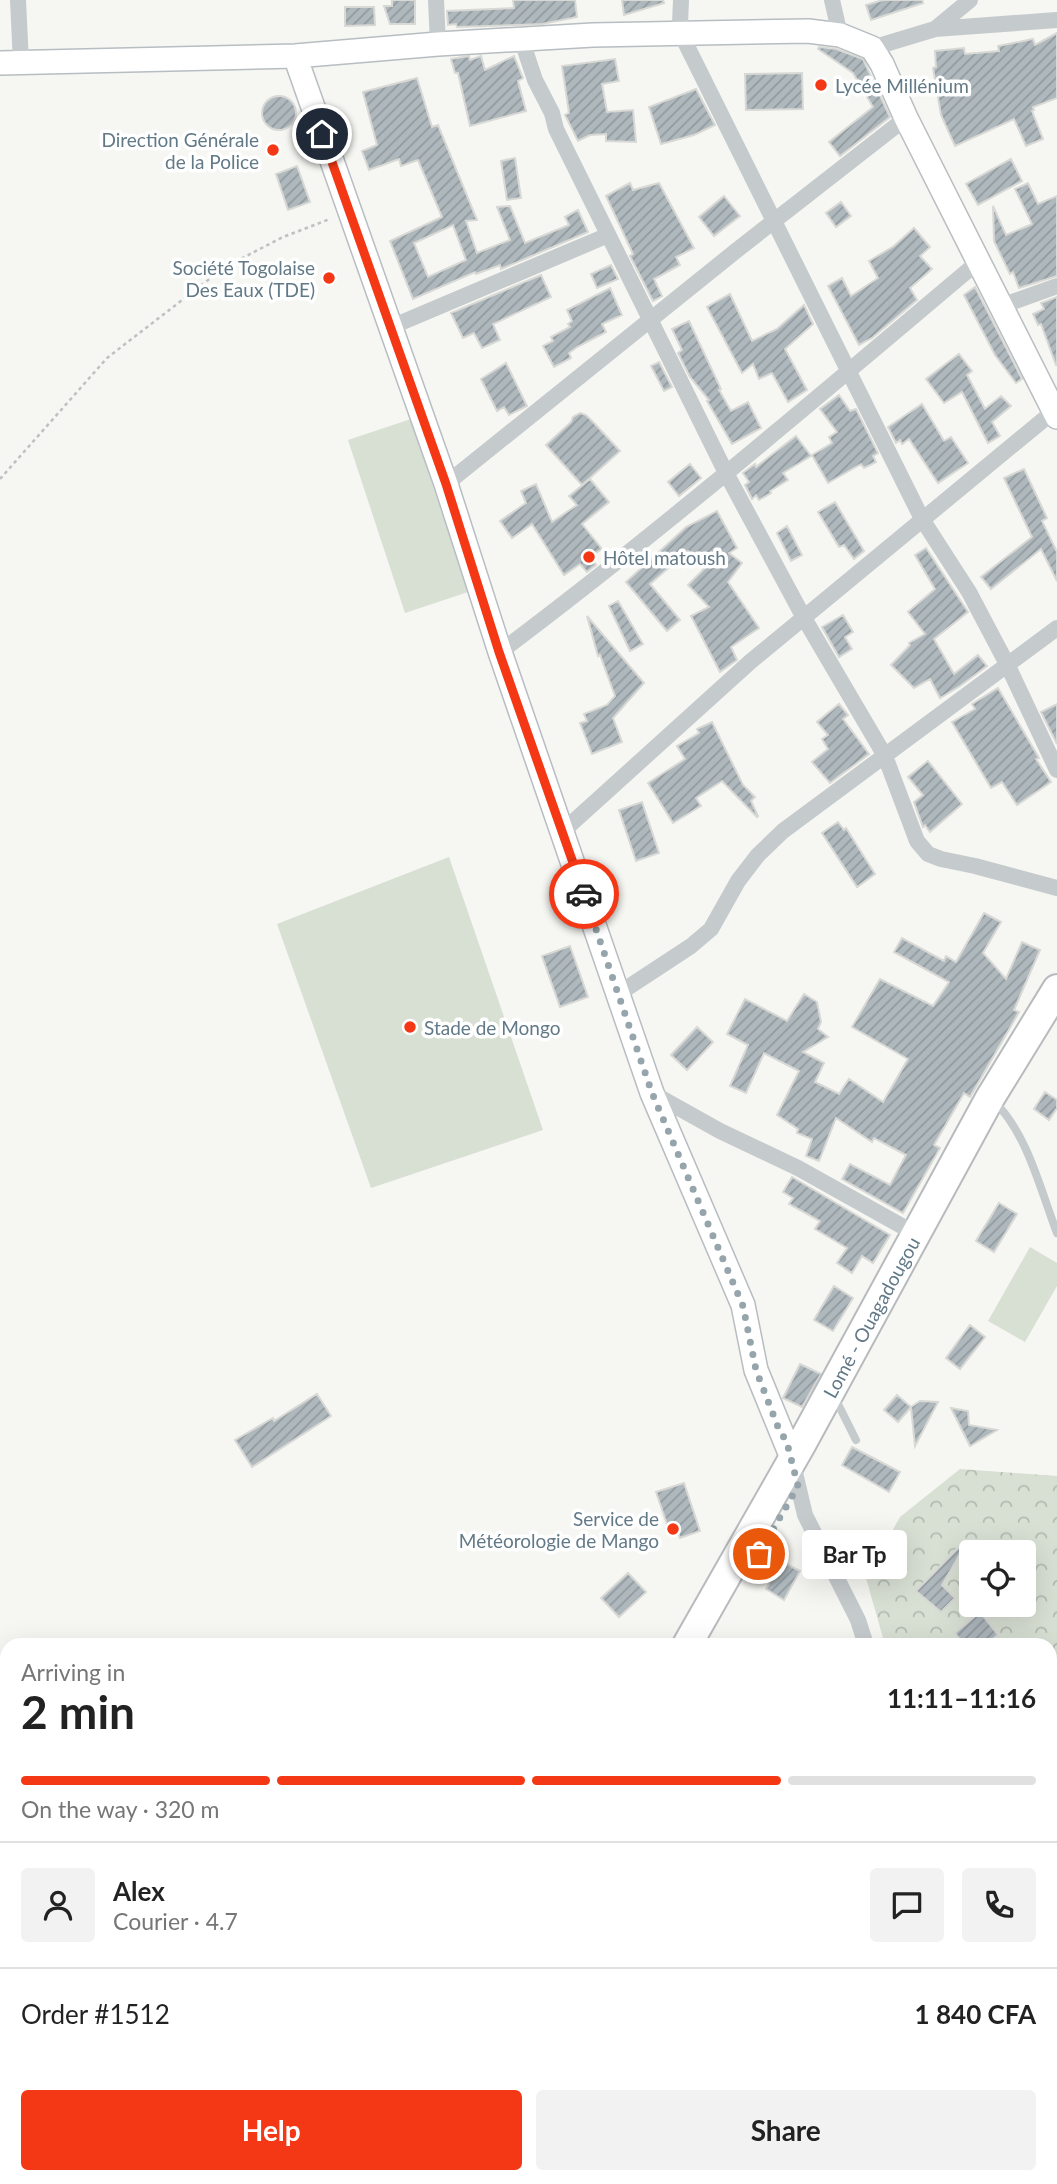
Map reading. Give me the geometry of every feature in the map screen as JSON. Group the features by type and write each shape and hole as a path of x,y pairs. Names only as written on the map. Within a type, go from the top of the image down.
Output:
{"highway":[{"name":"Lomé - Ouagadougou","path":"691,1638 792,1458 835,1396 975,1155 997,1104 1057,989"},
{"name":"Lomé - Ouagadougou","path":"711,1638 798,1486 835,1396 916,1234 997,1104 1057,1022"}],"main road":[{"path":"10,63 295,56 521,38 808,31 840,35 872,48 882,64 906,118 1056,414"},
{"path":"295,56 446,484 499,652 652,1093 743,1306 756,1370 792,1458"}],"street":[{"path":"10,63 18,0"},
{"path":"436,0 438,44"},
{"path":"681,0 682,33 922,519 969,592 1008,666 1057,770"},
{"path":"832,0 840,35"},
{"path":"934,29 970,0"},
{"path":"872,48 934,29 1057,20"},
{"path":"521,38 556,129 606,236 726,473 804,618 885,756 917,841 928,854 941,859 1057,888"},
{"path":"446,484 774,220 906,118"},
{"path":"391,327 606,236"},
{"path":"499,652 579,592 726,473 978,262"},
{"path":"1001,306 1057,286"},
{"path":"562,832 750,662 922,519 1056,414"},
{"path":"618,995 691,946 711,929 738,881 758,855 783,831 1057,628"},
{"path":"652,1093 720,1132 798,1168 916,1234"},
{"path":"792,1458 805,1515 858,1620 864,1638"}],"lane":[{"path":"997,1104 1022,1141 1057,1233"},
{"path":"835,1396 856,1440"}],"path":[{"path":"0,480 107,358 225,267 283,237 350,211"}],"green space":[{"path":"411,419 468,592 405,613 348,440"},
{"name":"Stade de Mongo","path":"449,857 543,1130 371,1188 277,924"},
{"path":"1030,1247 1057,1263 1057,1286 1025,1342 988,1321"},
{"path":"960,1469 1057,1476 1057,1638 883,1638 866,1578 900,1517"}],"building":[{"path":"392,0 415,0 415,24 390,24 384,6 392,6"},
{"path":"513,0 575,0 577,17 542,24 448,25 447,11 514,8"},
{"path":"622,0 663,0 664,3 624,15"},
{"path":"883,0 922,0 923,3 871,20 866,5"},
{"path":"345,7 374,7 375,25 345,26"},
{"path":"1057,33 1057,98 1033,107 1032,111 1043,139 1026,146 1014,119 955,146 941,115 933,68 936,67 935,51 964,48 965,54 999,51 998,46 1033,39 1035,45"},
{"path":"818,49 836,49 863,59 890,117 840,156 829,142 873,107 853,73"},
{"path":"469,56 470,60 481,56 485,70 514,56 523,78 518,81 526,111 470,126 458,73 455,73 451,59"},
{"path":"615,59 619,81 602,84 607,112 633,110 636,142 606,141 606,134 590,135 578,141 565,115 569,113 562,66"},
{"path":"802,73 803,109 746,110 745,74"},
{"path":"417,78 432,127 438,125 477,220 466,221 477,253 510,240 497,207 510,206 525,243 569,225 565,217 578,210 588,232 501,269 500,265 476,274 475,272 413,299 390,241 442,217 418,160 401,166 399,159 369,170 362,151 377,145 363,92","holes":["453,225 466,260 428,277 414,243"]},
{"path":"696,89 715,125 694,135 661,144 649,107"},
{"path":"279,96 291,101 296,113 291,125 279,130 267,125 262,113 267,101"},
{"path":"515,158 521,198 507,200 501,161"},
{"path":"1011,159 1022,181 978,205 966,184"},
{"path":"297,166 310,202 288,210 276,174"},
{"path":"630,183 633,190 659,183 694,248 676,257 680,265 654,279 662,296 653,301 630,256 633,254 606,196"},
{"path":"1028,183 1038,204 1057,196 1057,276 1019,288 1013,272 1010,274 994,241 993,206 1006,235 1032,224 1015,189"},
{"path":"724,196 740,216 714,236 699,217"},
{"path":"841,202 851,216 836,227 826,213"},
{"path":"914,228 930,247 920,256 932,269 910,288 917,300 872,338 859,345 828,286 842,278 851,296 878,278 869,261 894,246"},
{"path":"611,265 618,279 597,288 591,274"},
{"path":"541,275 551,297 493,324 500,340 482,348 474,333 463,338 451,313"},
{"path":"975,287 1022,379 1016,383 995,355 964,295"},
{"path":"610,288 622,315 602,324 606,332 577,347 569,353 571,358 554,367 543,346 553,341 551,337 570,327 568,324 572,321 567,310"},
{"path":"730,294 752,341 777,329 804,305 813,324 785,349 807,390 788,402 772,373 759,379 753,364 742,373 707,307"},
{"path":"1057,297 1056,365 1041,324 1038,325 1033,314 1044,309 1041,303"},
{"path":"689,321 731,411 748,402 761,428 732,444 707,401 709,400 690,377 678,353 682,350 672,329"},
{"path":"959,354 972,371 967,375 985,409 1001,396 1011,406 992,422 1000,436 988,443 962,392 944,403 926,379"},
{"path":"659,362 672,387 664,391 651,366"},
{"path":"506,363 527,406 509,415 504,407 497,411 481,379"},
{"path":"839,395 850,411 856,409 878,453 873,456 876,462 864,468 861,464 828,483 812,455 832,443 829,437 837,432 820,409"},
{"path":"922,404 944,441 951,437 968,463 938,483 909,439 902,444 900,440 896,443 888,427"},
{"path":"580,413 586,415 620,451 582,485 546,445"},
{"path":"796,436 811,456 783,473 788,480 770,491 771,493 759,500 756,495 752,499 745,485 749,482 743,473 755,464 756,467"},
{"path":"690,464 701,478 679,496 668,482"},
{"path":"1024,469 1047,518 1042,521 1057,552 1057,581 1041,549 991,589 981,577 1032,537 1004,478"},
{"path":"590,479 609,502 582,524 602,549 591,556 596,565 587,572 580,564 564,575 532,524 512,538 500,521 526,503 521,491 536,484 552,522 577,505 569,496"},
{"path":"835,502 864,551 854,559 844,545 839,547 818,512"},
{"path":"717,511 737,548 729,553 742,563 728,582 759,628 731,647 737,660 720,672 691,616 709,607 688,585 704,569 688,551 650,584 680,620 667,631 626,582 686,527"},
{"path":"787,526 802,555 791,561 777,533"},
{"path":"926,548 968,612 934,639 954,674 978,655 987,666 940,698 930,679 914,688 891,665 909,643 925,634 908,612 935,589 915,555"},
{"path":"618,601 643,644 630,651 609,606"},
{"path":"843,615 853,632 845,637 852,649 839,657 822,627"},
{"path":"587,616 644,683 613,718 622,742 592,754 580,723 587,721 584,714 607,705 615,696 600,655 598,656"},
{"path":"998,688 1051,782 1017,805 1002,782 991,788 952,722 975,709 972,704"},
{"path":"839,704 848,715 843,719 869,754 830,783 812,762 828,749 822,739 828,735 817,722"},
{"path":"1057,704 1057,744 1041,712"},
{"path":"712,722 743,785 755,797 751,801 758,816 722,781 696,798 701,806 673,823 648,783 685,759 677,746 699,733 697,729"},
{"path":"928,761 962,804 930,832 925,825 923,827 914,802 923,795 908,777"},
{"path":"642,802 659,853 636,861 619,810"},
{"path":"838,822 844,830 846,828 875,874 857,887 822,833"},
{"path":"984,913 1001,922 983,953 1006,979 1022,942 1040,950 1014,1010 1019,1012 970,1097 964,1093 934,1145 940,1148 903,1213 842,1179 850,1164 890,1185 906,1155 874,1138 872,1142 836,1118 819,1161 806,1156 812,1139 797,1133 798,1129 777,1115 799,1071 764,1053 746,1093 730,1086 748,1045 727,1034 745,999 787,1021 804,994 817,1002 821,1022 818,1029 828,1037 803,1052 824,1063 815,1082 839,1094 849,1079 883,1102 908,1059 852,1027 880,979 933,1006 949,982 894,952 902,938 944,961 946,956 956,962"},
{"path":"570,946 588,997 560,1007 542,956"},
{"path":"697,1027 713,1042 687,1070 671,1055"},
{"path":"1045,1092 1057,1100 1057,1108 1049,1120 1034,1109"},
{"path":"792,1177 890,1235 873,1263 862,1256 852,1273 837,1263 847,1248 815,1229 820,1221 789,1204 793,1198 783,1192"},
{"path":"999,1203 1017,1214 994,1252 976,1241"},
{"path":"834,1286 853,1298 833,1331 814,1320"},
{"path":"970,1325 985,1337 960,1369 946,1358"},
{"path":"800,1364 821,1374 802,1407 783,1398"},
{"path":"317,1394 331,1416 252,1467 235,1440 273,1418 274,1421"},
{"path":"897,1395 911,1407 898,1422 884,1410"},
{"path":"920,1401 938,1402 915,1446 911,1407"},
{"path":"951,1408 968,1411 969,1425 997,1430 970,1446"},
{"path":"852,1447 900,1472 889,1492 842,1465"},
{"path":"684,1483 700,1531 680,1538 677,1530 670,1533 656,1492"},
{"path":"959,1547 959,1556 942,1585 955,1598 941,1612 916,1591"},
{"path":"781,1561 800,1571 784,1600 766,1589"},
{"path":"628,1573 646,1592 619,1617 601,1598"},
{"path":"974,1617 984,1617 998,1635 994,1638 959,1638 955,1633"}],"way so far":[{"path":"584,894 652,1093 743,1306 756,1370 792,1458 798,1486 759,1554"}],"place":[{"name":"Lycée Millénium","path":"821,85"},
{"name":"Direction Générale de la Police","path":"273,150"},
{"name":"Société Togolaise Des Eaux (TDE)","path":"329,278"},
{"name":"Hôtel matoush","path":"589,557"},
{"name":"Stade de Mongo","path":"410,1027"},
{"name":"Service de Météorologie de Mango","path":"673,1529"},
{"name":"Bar Tp","path":"759,1554"}],"route":[{"path":"322,134 446,484 499,652 584,894"}]}
